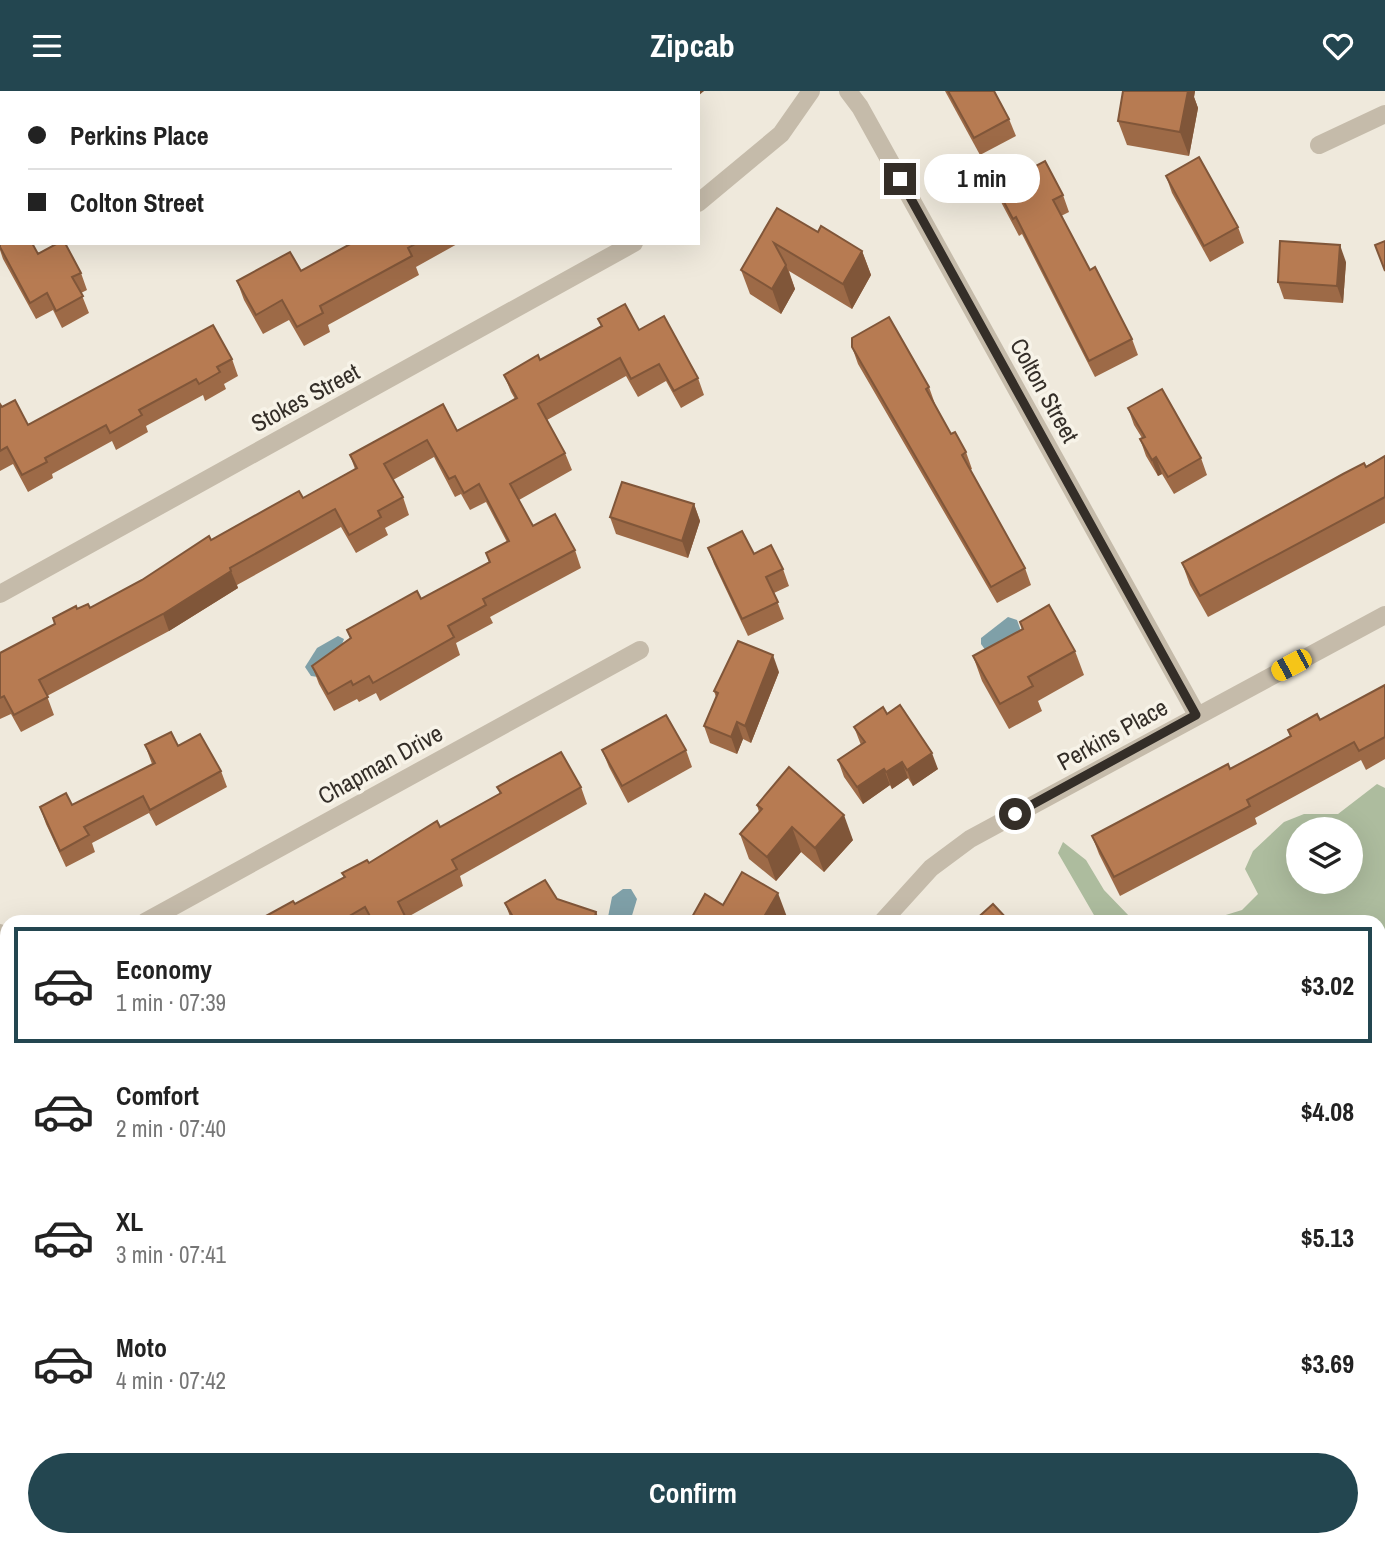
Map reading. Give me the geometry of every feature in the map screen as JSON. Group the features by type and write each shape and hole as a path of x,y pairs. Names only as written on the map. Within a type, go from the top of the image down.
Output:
{"street":[{"path":"700,201 781,134 811,91"},
{"name":"Colton Street","path":"848,91 860,107 1196,715"},
{"path":"1319,145 1385,114"},
{"name":"Stokes Street","path":"0,594 630,245"},
{"name":"Perkins Place","path":"887,915 931,868 970,839 1385,615"},
{"name":"Chapman Drive","path":"158,915 640,650"}],"green space":[{"path":"1377,784 1385,788 1385,915 1226,915 1242,910 1258,894 1245,869 1253,851 1286,821 1286,894 1363,894 1363,817 1296,817 1304,814 1338,814"},
{"path":"1063,842 1086,860 1104,890 1128,915 1094,915 1058,853"}],"water":[{"path":"1008,617 1017,620 1021,631 986,651 981,644 981,638"},
{"path":"338,636 344,639 341,647 318,677 311,676 305,667 317,648"},
{"path":"623,889 631,889 637,899 632,915 608,915 612,897"}],"building":[{"path":"948,91 994,91 1009,119 974,138"},
{"path":"1123,91 1188,91 1180,132 1118,121"},
{"path":"1199,157 1238,227 1204,246 1166,176"},
{"path":"1045,161 1063,195 1053,200 1090,270 1095,267 1132,339 1089,361 1016,217 1013,219 996,187"},
{"path":"777,208 818,232 821,226 862,251 843,284 774,243 786,265 772,289 741,270"},
{"path":"1280,241 1340,245 1337,286 1278,282"},
{"path":"1385,241 1385,271 1375,245"},
{"path":"33,245 38,254 54,245 66,245 81,273 72,277 83,296 56,311 47,293 30,303 0,247"},
{"path":"348,245 413,245 408,248 412,256 320,306 323,313 297,327 282,300 256,315 237,281 290,252 301,271"},
{"path":"625,304 639,330 664,316 698,378 674,391 659,364 631,379 620,358 538,404 565,453 510,484 533,526 555,514 575,550 483,599 486,605 448,626 454,637 373,683 369,676 353,685 351,681 328,694 312,666 351,638 347,630 417,591 421,599 490,562 486,553 509,541 479,484 464,493 455,476 449,479 427,440 384,464 403,497 378,511 381,517 349,535 335,509 230,568 231,571 163,614 39,680 48,697 14,715 4,696 0,698 0,653 55,624 53,618 76,606 77,609 88,604 90,608 142,580 209,536 211,540 299,491 303,498 357,468 350,455 443,404 457,431 517,398 504,375 538,355 540,360 602,326 598,319"},
{"path":"889,317 929,387 926,389 951,434 955,432 966,452 962,455 1025,568 991,587 852,347 852,338"},
{"path":"213,325 232,359 217,367 220,372 199,384 196,379 139,410 142,415 110,433 106,425 45,458 47,462 22,475 7,447 0,451 0,404 2,407 15,400 28,425"},
{"path":"1162,389 1201,458 1168,477 1156,457 1152,460 1140,439 1145,437 1128,408"},
{"path":"1385,456 1385,497 1200,596 1182,563 1343,474 1364,463 1366,467"},
{"path":"622,482 694,504 682,541 610,517"},
{"path":"742,531 754,554 771,545 783,569 766,577 778,602 742,619 708,548"},
{"path":"1049,605 1075,651 1028,677 1033,686 1000,704 973,656 1023,629 1020,622"},
{"path":"738,641 773,655 745,726 737,722 731,737 704,726 718,693 714,691"},
{"path":"1385,685 1385,737 1359,751 1354,742 1247,800 1250,806 1114,877 1092,836 1228,764 1230,769 1291,736 1288,730 1317,714 1320,720"},
{"path":"900,705 932,753 907,770 902,762 886,772 884,769 857,787 838,760 865,742 854,727 883,707 887,714"},
{"path":"666,715 686,750 622,786 602,750"},
{"path":"171,732 178,746 200,734 221,771 150,810 143,796 84,827 89,835 60,851 40,807 66,793 72,805 155,763 145,745"},
{"path":"561,752 581,787 452,860 457,869 398,902 404,915 369,915 365,907 351,915 268,915 293,901 295,904 345,877 342,873 367,860 369,863 437,821 440,827 501,793 497,787"},
{"path":"789,767 844,815 815,848 792,827 767,857 740,834 762,809 757,805"},
{"path":"742,872 778,893 765,915 693,915 705,894 723,905"},
{"path":"545,880 557,899 596,912 595,915 512,915 505,903"},
{"path":"993,904 1003,915 981,915"}],"route":[{"path":"900,179 1196,715 1015,814"}]}
